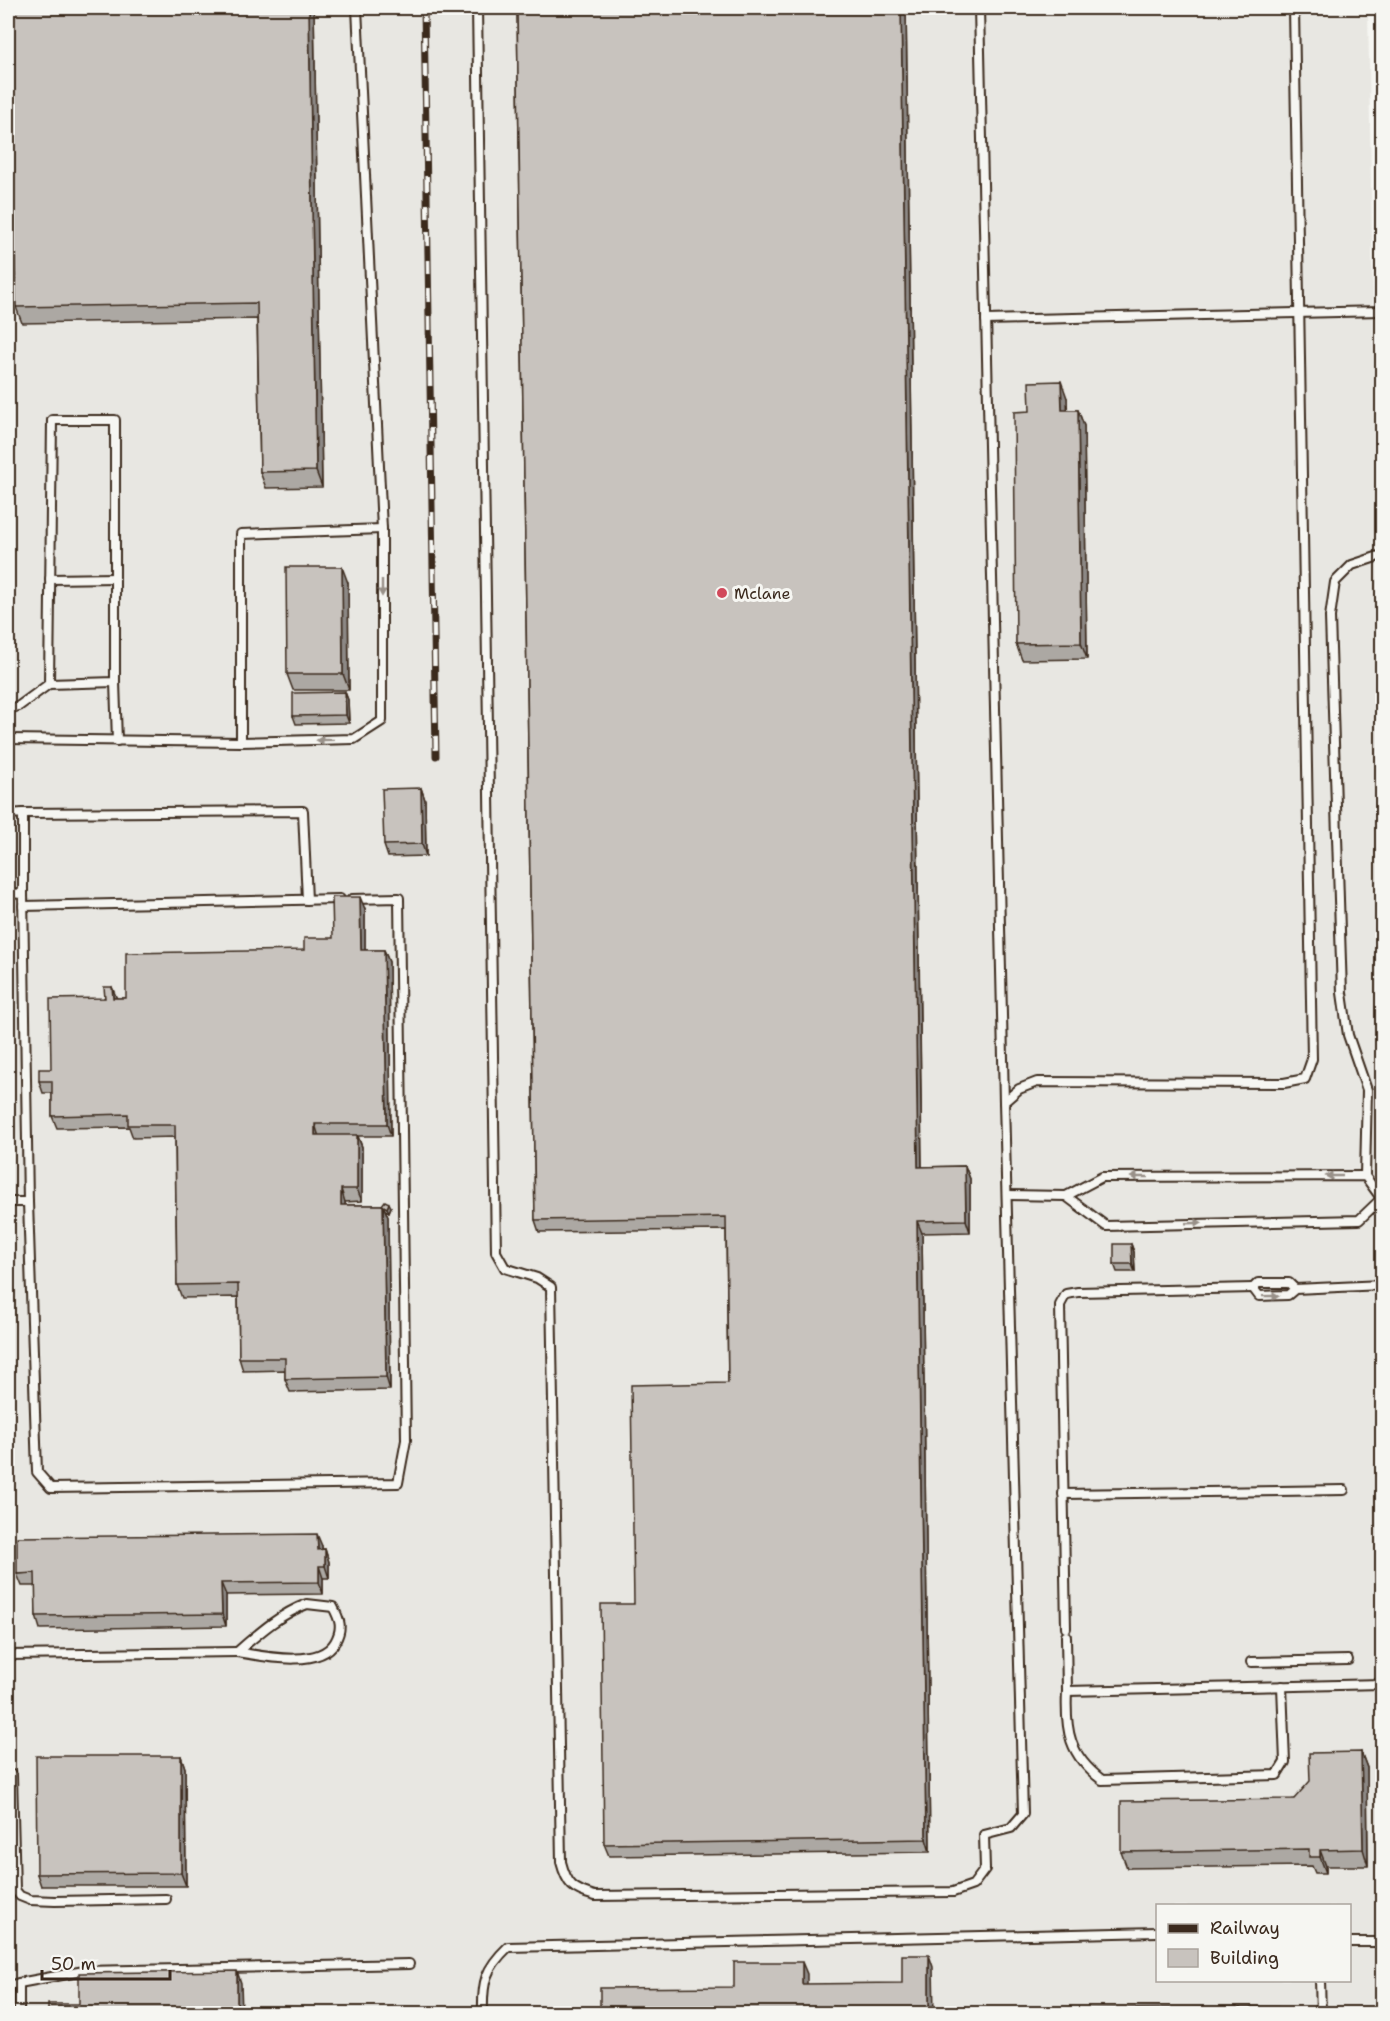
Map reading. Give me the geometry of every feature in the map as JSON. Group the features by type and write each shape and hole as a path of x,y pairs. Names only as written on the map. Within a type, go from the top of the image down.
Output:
{"lane":[{"path":"8,739 241,742 354,739 382,721 382,530 357,8"},
{"path":"477,8 496,1252 505,1268 537,1278 551,1287 561,1862 565,1878 577,1891 595,1896 953,1892 973,1885 985,1869 984,1835 1011,1828 1023,1814 979,8"},
{"path":"1004,1102 1019,1089 1037,1082 1284,1083 1305,1079 1312,1059 1294,8"},
{"path":"986,320 1383,312"},
{"path":"49,684 52,420 115,420 117,741"},
{"path":"241,742 241,534 382,530"},
{"path":"1066,1196 1106,1226 1359,1220 1382,1198 1365,1176 1367,1090 1348,1035 1342,993 1330,617 1335,582 1352,565 1383,555"},
{"path":"50,579 115,578"},
{"path":"8,709 19,706 49,684 115,682"},
{"path":"8,814 303,811 307,900"},
{"path":"23,813 23,906 28,1202 37,1472 51,1488 398,1483 406,1440 399,898 23,906"},
{"path":"8,893 23,894"},
{"path":"1007,1195 1066,1196 1102,1177 1365,1176"},
{"path":"8,1202 28,1202"},
{"path":"1282,1686 1286,1762 1277,1775 1102,1780 1087,1768 1073,1747 1066,1715 1060,1305 1066,1294 1078,1292 1253,1288 1258,1283 1289,1283 1295,1288 1383,1285"},
{"path":"1253,1288 1259,1296 1288,1295 1295,1288"},
{"path":"1063,1494 1344,1490"},
{"path":"8,1654 237,1652 285,1659 308,1657 324,1653 333,1645 340,1632 340,1621 333,1607 308,1604 292,1610 262,1630 237,1652"},
{"path":"1251,1662 1348,1660"},
{"path":"1067,1691 1383,1684"},
{"path":"12,1775 11,1890 30,1900 56,1902 166,1899"},
{"path":"483,2013 482,1988 493,1962 508,1947 1156,1932"},
{"path":"1351,1942 1383,1942"},
{"path":"8,1986 84,1971 409,1965"},
{"path":"1320,1982 1321,2013"},
{"path":"19,1983 19,2013"}],"shaded area":[{"path":"8,8 1368,8 1382,827 1382,2013 8,2014"}],"building":[{"path":"10,8 309,8 316,471 260,472 257,303 16,307"},
{"name":"Mclane","path":"517,8 901,8 918,1167 965,1166 966,1220 917,1221 926,1839 604,1844 601,1604 634,1604 631,1385 728,1383 726,1217 535,1220"},
{"path":"1061,381 1062,410 1078,410 1081,643 1016,644 1014,412 1030,411 1029,382"},
{"path":"286,567 342,567 343,674 287,674"},
{"path":"345,692 346,715 293,716 293,693"},
{"path":"421,788 422,844 384,845 382,789"},
{"path":"332,897 360,897 361,950 384,950 387,1124 315,1124 315,1135 357,1135 357,1189 341,1189 341,1205 383,1205 386,1377 285,1379 285,1358 239,1358 238,1284 177,1285 175,1125 128,1125 128,1114 52,1116 52,1081 39,1081 39,1069 51,1069 50,999 105,998 104,987 112,987 113,998 126,998 126,953 304,950 304,938 333,938"},
{"path":"385,1201 389,1203 387,1208 382,1205"},
{"path":"1114,1244 1131,1244 1132,1264 1114,1264"},
{"path":"317,1534 318,1550 325,1549 325,1566 319,1566 319,1582 221,1583 222,1614 36,1616 35,1573 17,1574 17,1537"},
{"path":"1361,1752 1363,1849 1320,1850 1320,1857 1309,1857 1309,1849 1121,1852 1121,1801 1294,1799 1310,1781 1309,1753"},
{"path":"36,1756 181,1756 181,1873 37,1874"},
{"path":"902,1955 929,1955 929,2010 1278,2007 1278,2013 600,2013 600,1988 734,1987 734,1962 802,1962 802,1984 902,1983"},
{"path":"237,1971 237,2013 48,2013 48,2004 79,2004 79,1973"}],"railway":[{"path":"424,8 436,756"}],"place":[{"name":"Mclane","path":"722,593"}]}
